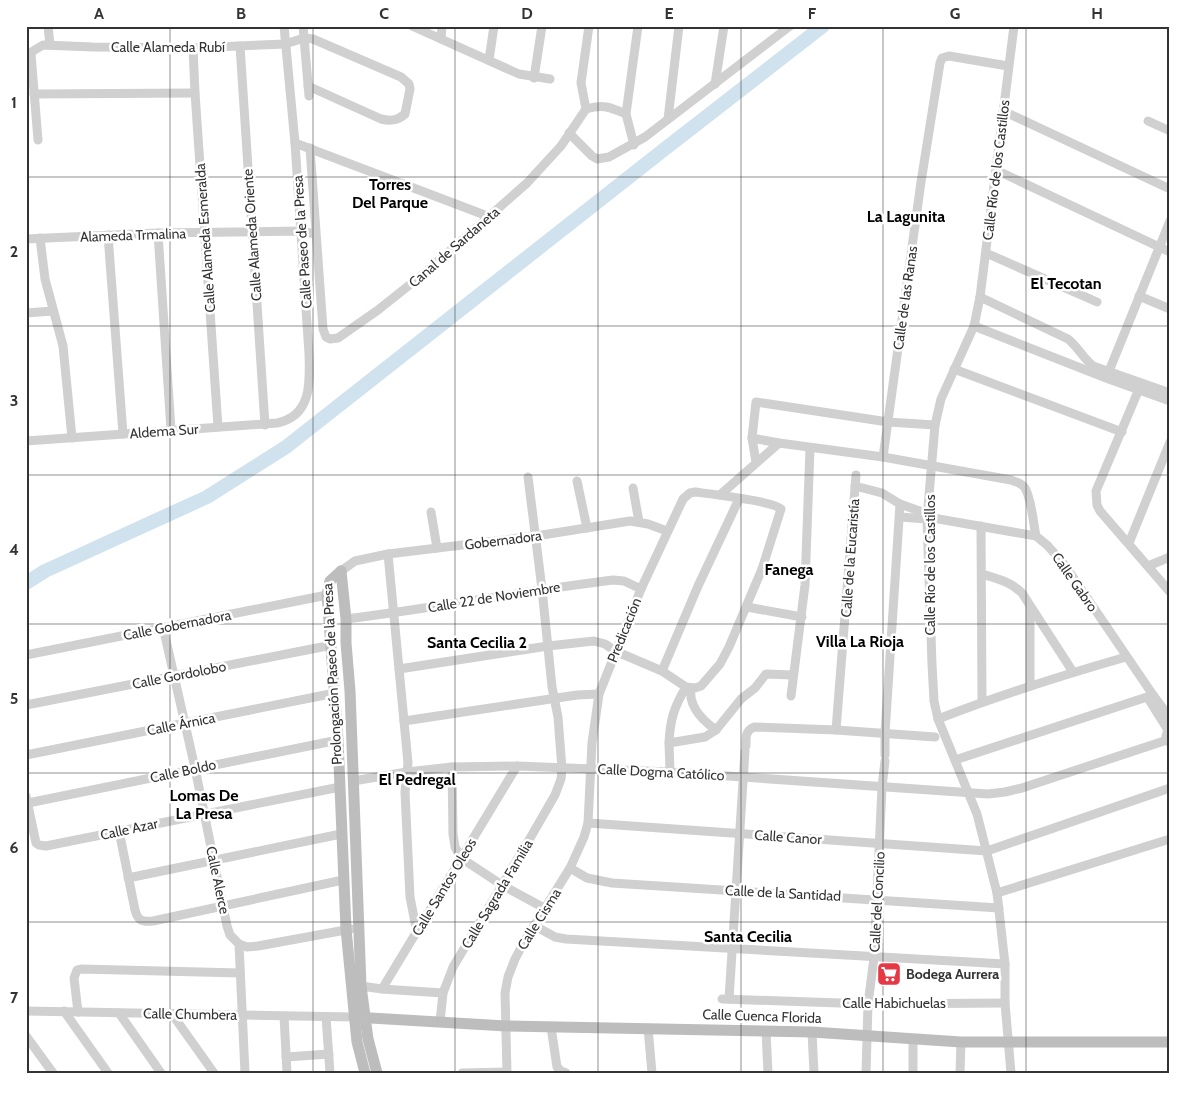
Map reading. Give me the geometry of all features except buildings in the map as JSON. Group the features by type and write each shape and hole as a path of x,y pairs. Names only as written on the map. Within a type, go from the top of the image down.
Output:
{"street":[{"path":"48,26 50,45"},
{"path":"284,26 301,231"},
{"path":"303,26 309,96"},
{"path":"412,26 519,74 534,78 550,79"},
{"path":"441,39 442,26"},
{"path":"490,60 494,26"},
{"path":"534,78 542,26"},
{"path":"586,109 581,83 589,26"},
{"path":"634,144 626,114 638,26"},
{"path":"668,119 679,26"},
{"path":"715,84 724,26"},
{"path":"626,114 610,107 598,106 586,109 569,133 592,156 597,158 604,158 634,144 790,26"},
{"name":"Calle Río de los Castillos","path":"1011,1073 1005,964 997,893 978,814 938,719 934,701 929,517 935,425 941,399 974,326 980,297 1014,26"},
{"path":"304,38 324,42 401,77 406,80 410,89 405,114 395,120 388,120 381,119 308,86"},
{"name":"Calle Alameda Rubí","path":"34,94 31,59 33,51 43,45 193,48 285,44 304,38"},
{"name":"Calle Alameda Oriente","path":"240,46 265,425"},
{"name":"Calle Alameda Esmeralda","path":"193,48 218,428"},
{"name":"Calle de las Ranas","path":"883,457 940,63 942,58 949,56 1008,66"},
{"path":"38,140 34,94 195,94"},
{"path":"1003,111 1170,189"},
{"path":"1148,121 1170,131"},
{"name":"Canal de Sardaneta","path":"324,334 330,339 338,338 378,310 427,271 528,182 561,146 569,133"},
{"path":"295,142 490,217"},
{"name":"Calle Paseo de la Presa","path":"310,148 324,334"},
{"path":"996,170 1170,252"},
{"path":"1108,374 1170,221"},
{"name":"Alameda Trmalina","path":"26,239 108,235 301,231 315,234"},
{"name":"Aldema Sur","path":"26,441 265,425 282,422 298,411 307,398 310,370 301,231"},
{"path":"158,234 171,430"},
{"path":"108,235 123,434"},
{"path":"40,238 45,279 53,311 59,324 63,346 72,438"},
{"path":"986,253 1097,302"},
{"path":"1140,296 1170,309"},
{"path":"980,297 1068,339 1087,361 1108,374 1170,401"},
{"path":"26,313 53,311"},
{"path":"974,326 1108,374 1170,393"},
{"path":"954,370 1122,432"},
{"path":"1139,389 1096,491 1096,498 1100,511 1170,592"},
{"path":"756,462 752,438 756,402 888,422 935,425"},
{"path":"752,438 779,444 883,457 1020,483 1027,495 1036,536 929,517 900,517"},
{"path":"1129,543 1170,442"},
{"path":"720,495 779,444"},
{"path":"791,696 792,675 802,617 806,571 810,448"},
{"name":"Calle de la Eucaristía","path":"836,730 856,475"},
{"name":"Calle Sagrada Familia","path":"440,1022 443,993 453,967 555,795 559,786 562,769 558,717 552,686 528,477"},
{"path":"577,481 587,528"},
{"path":"855,486 882,493 900,504 929,517"},
{"path":"633,488 639,522"},
{"name":"Predicación","path":"591,768 594,720 599,694 641,589 683,499 690,493 695,492 720,495"},
{"path":"399,669 548,646 594,641 605,644 662,671 688,688 701,686 720,664 747,607 762,569 781,510 778,506 720,495"},
{"path":"662,671 698,586 739,499"},
{"name":"Calle del Concilio","path":"866,1073 868,1004 874,958 885,733 900,504"},
{"path":"431,512 437,548"},
{"name":"Gobernadora","path":"341,571 355,561 388,554 587,528 639,522 668,531"},
{"path":"981,526 982,702"},
{"name":"Calle Gabro","path":"1036,536 1047,544 1064,564 1126,657 1169,729 1166,736 1169,742"},
{"path":"388,554 404,721 410,897 417,933"},
{"path":"1148,566 1170,557"},
{"path":"762,569 806,571"},
{"name":"Prolongación Paseo de la Presa","path":"341,571 330,581 328,595 338,740 346,930 359,1018"},
{"name":"Prolongación Paseo de la Presa","path":"341,571 350,690 361,986 359,1018"},
{"path":"982,574 1015,586 1074,672"},
{"name":"Calle 22 de Noviembre","path":"346,619 613,580 641,589"},
{"name":"Calle Gobernadora","path":"26,656 328,595"},
{"path":"747,607 802,617"},
{"path":"1030,607 1030,686"},
{"name":"Calle Alerce","path":"163,627 230,935 238,944 245,1073"},
{"name":"Calle Gordolobo","path":"26,705 332,645"},
{"path":"938,719 1030,686 1126,657"},
{"path":"669,743 705,737 716,730 741,699 755,688 766,674 792,675"},
{"path":"688,688 692,704 702,719 716,730"},
{"path":"670,772 670,725 674,708 688,688"},
{"name":"Calle Árnica","path":"26,755 335,693"},
{"path":"404,721 599,694"},
{"path":"955,760 1150,696"},
{"name":"Calle Gabro","path":"1150,696 1170,718"},
{"path":"732,949 747,733 754,728 836,730 935,737"},
{"name":"Calle Boldo","path":"27,800 338,740"},
{"name":"Calle Dogma Católico","path":"353,781 452,767 517,766 670,772 970,794 1004,792 1022,788 1169,742"},
{"name":"Calle Santos Oleos","path":"382,989 517,766"},
{"path":"452,767 453,834 455,846 461,858 502,885 546,909"},
{"name":"Calle Cisma","path":"507,1072 505,993 508,977 515,959 570,868 588,823 591,768"},
{"name":"Calle Azar","path":"27,800 36,843 46,846 340,787"},
{"path":"987,851 1170,788"},
{"name":"Calle Canor","path":"588,823 987,851"},
{"path":"119,831 137,917 140,920 153,921 343,880"},
{"path":"128,878 341,834"},
{"path":"997,893 1170,839"},
{"name":"Calle de la Santidad","path":"570,868 587,878 598,881 999,908"},
{"path":"535,926 555,937 566,939 1005,964"},
{"path":"238,944 247,947 258,946 359,928"},
{"name":"Calle Habichuelas","path":"732,949 725,999 868,1004 1006,1003"},
{"path":"78,1012 74,978 77,970 81,969 240,973"},
{"path":"361,986 443,993"},
{"name":"Calle Chumbera","path":"26,1011 359,1018"},
{"path":"64,1011 108,1073"},
{"path":"119,1013 161,1073"},
{"path":"172,1014 214,1073"},
{"path":"284,1016 287,1073"},
{"path":"326,1017 330,1073"},
{"path":"359,1018 357,1042 365,1073"},
{"path":"359,1018 377,1073"},
{"name":"Calle Cuenca Florida","path":"359,1018 506,1026 812,1032 960,1042 1170,1042"},
{"path":"551,1027 557,1066 566,1073"},
{"path":"648,1028 652,1073"},
{"path":"766,1031 768,1073"},
{"path":"812,1032 814,1073"},
{"path":"26,1036 53,1073"},
{"path":"913,1039 913,1073"},
{"path":"960,1042 960,1073"},
{"path":"286,1056 329,1054"},
{"path":"462,1073 507,1072"}],"waterway":[{"path":"26,583 45,571 207,497 286,447 823,26"}],"place":[{"name":"Bodega Aurrera","path":"889,974"}],"district":[{"name":"Torres Del Parque","path":"390,193"},
{"name":"La Lagunita","path":"906,216"},
{"name":"El Tecotan","path":"1066,283"},
{"name":"Fanega","path":"789,569"},
{"name":"Villa La Rioja","path":"860,641"},
{"name":"Santa Cecilia 2","path":"477,642"},
{"name":"El Pedregal","path":"417,779"},
{"name":"Lomas De La Presa","path":"204,804"},
{"name":"Santa Cecilia","path":"748,936"}]}
